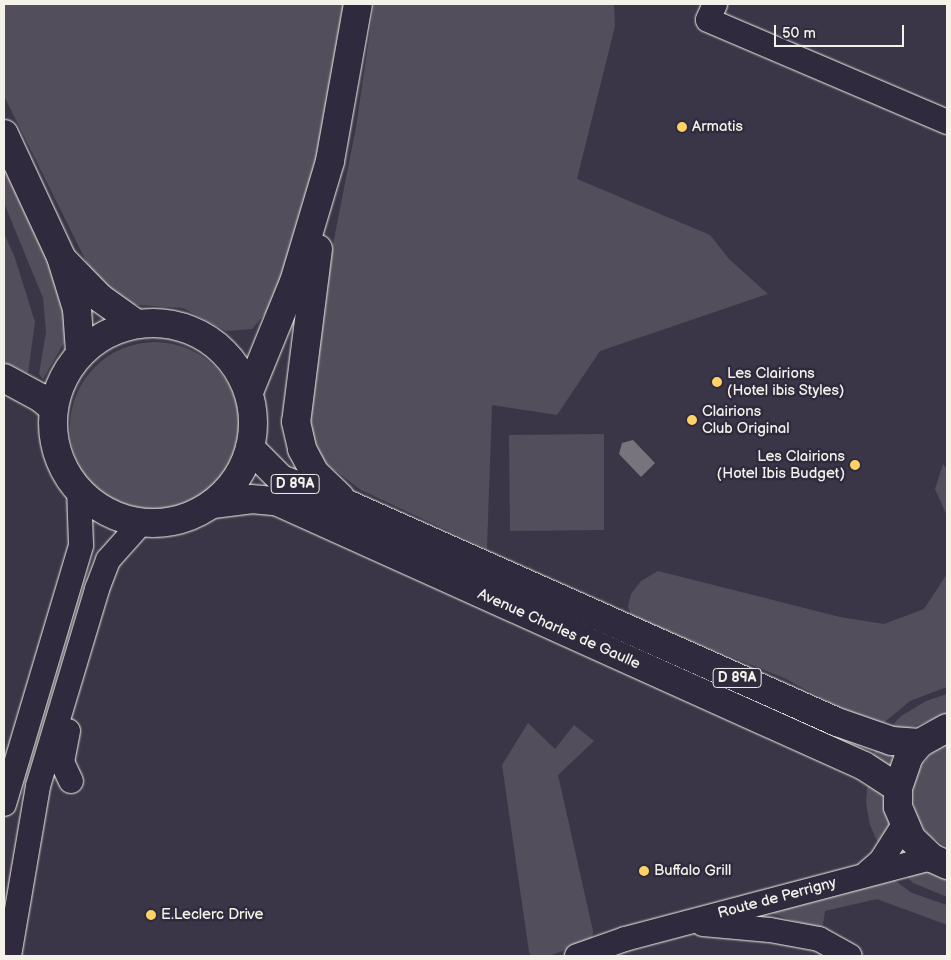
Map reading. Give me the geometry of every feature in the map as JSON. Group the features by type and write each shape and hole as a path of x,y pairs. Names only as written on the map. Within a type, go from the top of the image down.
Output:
{"main road":[{"path":"348,505 315,473 302,449 296,422 297,396 330,161 358,4"},
{"path":"4,134 61,257 77,309 80,352"},
{"path":"249,392 294,282 330,161"},
{"path":"61,257 100,298 135,323"},
{"path":"164,322 192,330 217,344 236,366 249,392 253,411 250,448 230,488 213,504 191,516 175,521 141,524 119,518 98,508 62,468 53,439 52,408 62,378 80,352 105,334 135,323 164,322"},
{"path":"4,378 41,398 52,408"},
{"name":"Avenue Charles de Gaulle","path":"250,448 281,479 348,505 837,722 892,741 920,743"},
{"name":"Avenue Charles de Gaulle","path":"213,504 251,499 276,501 864,766 898,788"},
{"path":"940,861 911,838 903,826 898,788 905,764 920,743 947,728"}],"street":[{"path":"715,4 708,20 947,122"},
{"path":"4,804 81,545 83,531 79,489"},
{"path":"9,956 38,786 88,619 108,560 141,524"},
{"path":"71,781 62,762 88,619"},
{"path":"586,641 608,622"},
{"path":"867,874 881,861 903,826"},
{"name":"Route de Perrigny","path":"577,956 686,922 867,874 940,861"},
{"name":"Route de Perrigny","path":"686,922 770,930 819,939 850,956"}],"shaded area":[{"path":"4,4 349,4 306,224 280,296 252,329 226,331 183,308 125,304 89,267 4,96"},
{"path":"374,4 614,4 615,26 577,179 710,235 729,259 768,294 600,351 557,415 492,405 487,549 361,490 323,461 307,421 319,316 356,127"},
{"path":"4,159 39,234 69,321 65,341 43,379 39,374 46,332 43,298 4,203"},
{"path":"4,233 15,258 35,322 28,373 4,362"},
{"path":"155,342 180,346 195,352 209,361 221,373 230,387 236,402 240,427 236,452 230,467 221,481 209,493 195,502 180,508 155,512 130,508 115,502 101,493 89,481 80,467 74,452 70,427 74,402 80,387 89,373 101,361 115,352 130,346"},
{"path":"604,434 604,530 510,531 509,435"},
{"path":"633,440 655,463 641,477 619,454 622,443"},
{"path":"943,464 947,469 947,516 935,489"},
{"path":"658,571 840,617 884,624 924,609 947,574 947,687 910,701 881,725 860,718 784,678 642,621 631,614 628,607 631,594 641,581"},
{"path":"947,694 947,714 904,730 890,728 901,716 926,701"},
{"path":"528,723 555,749 574,725 594,741 558,775 593,931 592,940 549,956 531,956 529,952 502,765"},
{"path":"947,744 947,847 928,835 917,818 913,799 914,782 921,766 933,752"},
{"path":"877,747 898,750 889,767 872,756"},
{"path":"868,777 883,796 890,831 881,850 870,825 866,803"},
{"path":"918,869 931,871 947,879 947,897 913,883 904,874"},
{"path":"890,877 912,893 947,905 947,925 877,899 825,911 822,930 773,914 778,907"}],"place":[{"name":"Armatis","path":"682,127"},
{"name":"Les Clairions (Hotel ibis Styles)","path":"717,382"},
{"name":"Clairions Club Original","path":"692,420"},
{"name":"Les Clairions (Hotel Ibis Budget)","path":"855,465"},
{"name":"Buffalo Grill","path":"644,871"},
{"name":"E.Leclerc Drive","path":"151,915"}]}
